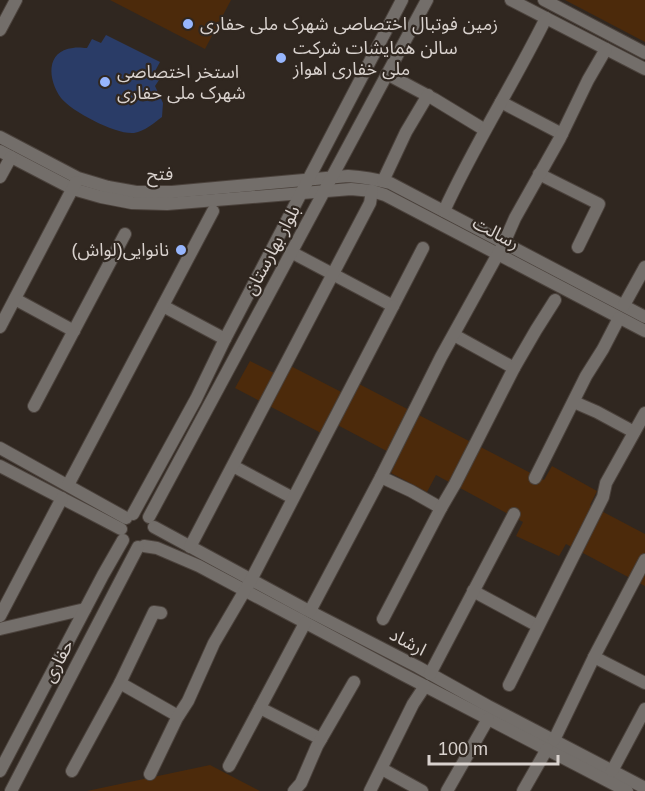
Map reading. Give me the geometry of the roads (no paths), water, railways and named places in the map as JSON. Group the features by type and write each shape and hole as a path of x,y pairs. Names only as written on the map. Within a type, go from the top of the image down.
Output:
{"street":[{"path":"0,30 16,0"},
{"name":"بلوار بهارستان","path":"130,516 196,399 402,0"},
{"name":"بلوار بهارستان","path":"151,522 291,252 427,0"},
{"path":"511,0 645,69"},
{"path":"544,0 645,53"},
{"path":"444,211 455,186 546,18"},
{"path":"229,765 606,49"},
{"path":"387,74 428,95 485,130"},
{"path":"383,181 406,132 428,95"},
{"path":"501,102 562,134"},
{"name":"فتح","path":"0,137 76,183 136,192 172,192 331,178"},
{"path":"0,177 6,154"},
{"name":"فتح","path":"6,154 112,199 132,203 158,204 324,191"},
{"path":"539,174 599,204 578,247"},
{"name":"رسالت","path":"331,178 358,176 390,183 444,211 501,248"},
{"path":"0,327 76,183"},
{"name":"رسالت","path":"324,191 351,189 385,195 501,248 604,302 620,318 645,331"},
{"path":"190,548 370,203 372,191"},
{"path":"68,485 213,211"},
{"path":"34,406 125,234"},
{"path":"150,774 178,716 188,702 214,643 248,585 423,248"},
{"path":"291,252 394,304"},
{"path":"624,305 645,267"},
{"path":"15,300 74,331"},
{"path":"382,619 514,368 555,300"},
{"name":"رسالت","path":"604,302 624,305 645,317"},
{"path":"163,306 225,339"},
{"path":"535,478 586,376 620,318"},
{"path":"454,334 514,368"},
{"path":"574,402 634,432"},
{"path":"509,685 603,497 606,483 645,413"},
{"path":"0,448 130,516"},
{"path":"233,466 294,498"},
{"path":"1,468 62,498 122,535 127,544 141,546 153,538 151,522 138,513 130,516 123,521 122,535"},
{"path":"381,477 441,508"},
{"path":"0,616 62,498"},
{"path":"430,674 514,514"},
{"name":"ارشاد","path":"151,522 248,585 308,617 425,686 460,698 579,760 627,791"},
{"name":"حفاری","path":"1,768 122,535"},
{"name":"ارشاد","path":"141,546 157,548 248,585"},
{"name":"حفاری","path":"11,791 141,546"},
{"path":"523,791 550,745 645,560"},
{"path":"473,591 538,627"},
{"path":"0,629 85,609"},
{"path":"72,771 120,683 154,612 161,613"},
{"name":"ارشاد","path":"308,617 430,674 488,719 550,745"},
{"path":"594,657 645,683"},
{"path":"294,791 301,783 321,740 354,682"},
{"path":"120,683 178,716"},
{"path":"370,791 413,704 425,686"},
{"path":"260,708 321,740"},
{"path":"612,771 645,709"},
{"path":"447,791 488,719"},
{"name":"ارشاد","path":"579,760 612,771 645,788"},
{"path":"382,769 422,791"}],"water":[{"name":"استخر اختصاصی شهرک ملی حفاری","path":"106,35 160,62 154,73 161,77 155,86 163,103 162,117 138,132 126,133 84,116 61,98 53,83 53,60 57,55 64,50 87,48 92,39 101,43"}],"place":[{"name":"زمین فوتبال اختصاصی شهرک ملی حفاری","path":"188,24"},
{"name":"سالن همایشات شرکت ملی خفاری اهواز","path":"281,58"},
{"name":"استخر اختصاصی شهرک ملی حفاری","path":"105,82"},
{"name":"نانوایى(لواش)","path":"181,250"}]}
